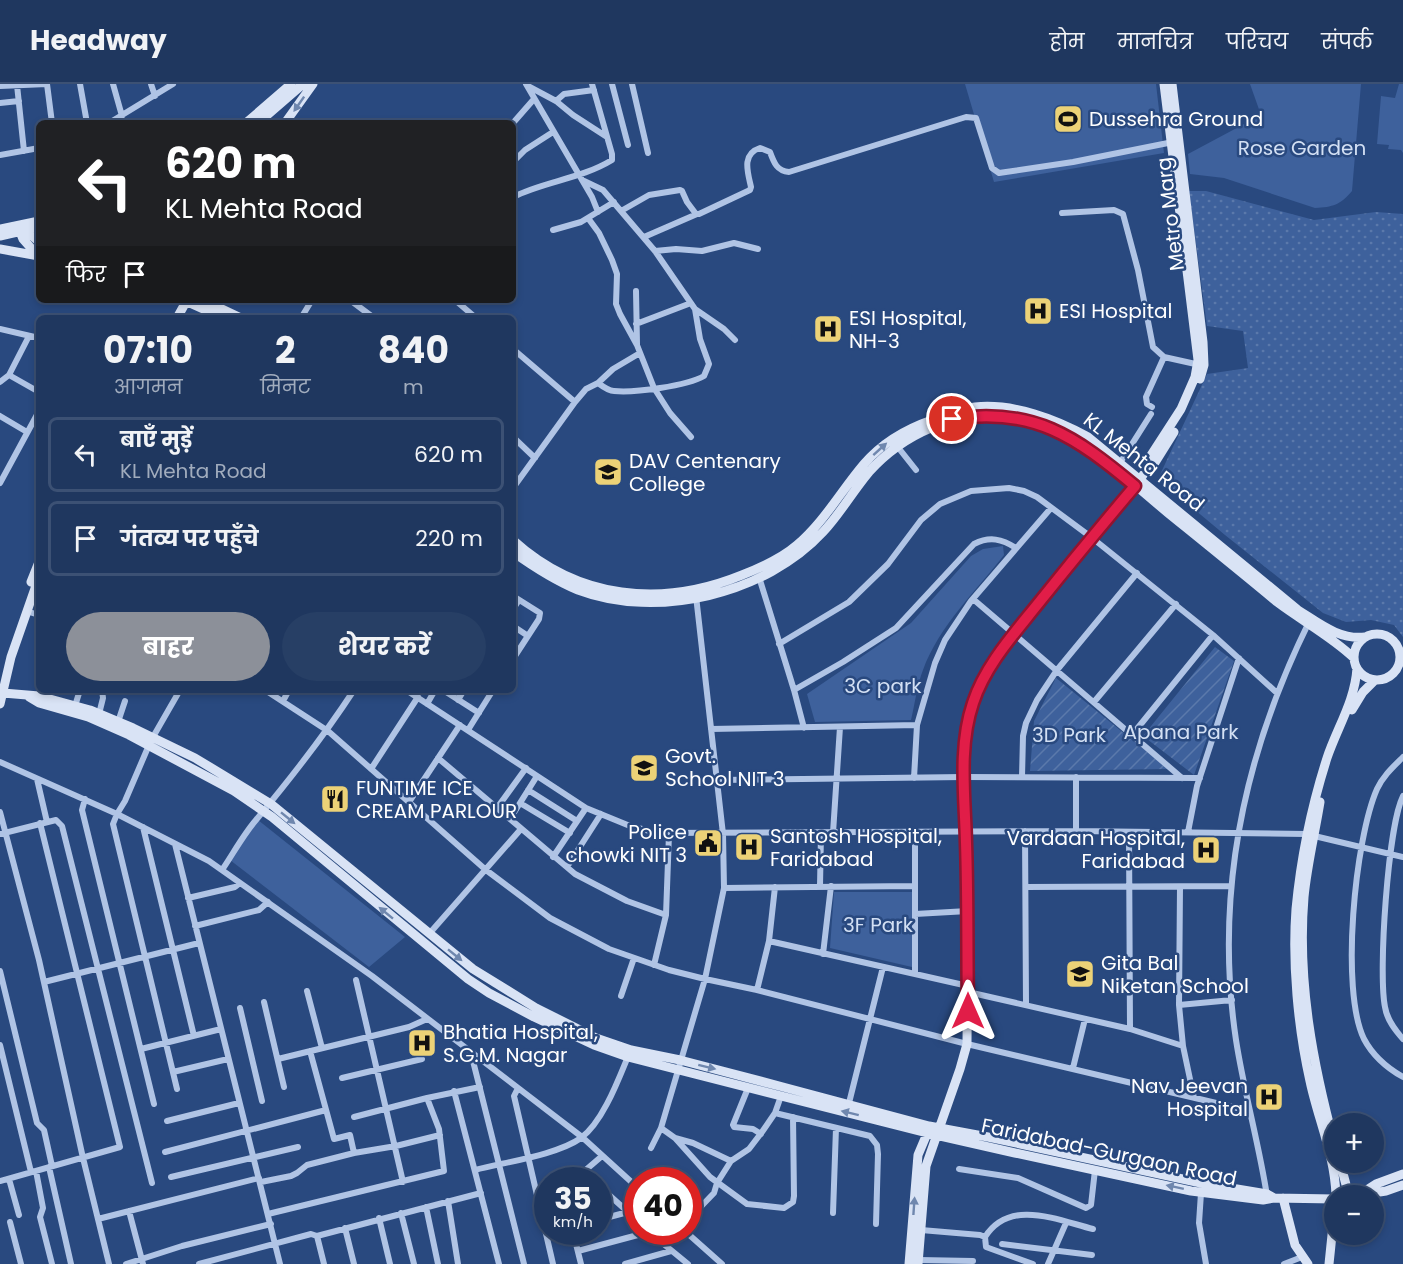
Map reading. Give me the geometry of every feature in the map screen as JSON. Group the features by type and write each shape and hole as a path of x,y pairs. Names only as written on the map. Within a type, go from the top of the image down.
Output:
{"street":[{"path":"0,86 47,84 52,120"},
{"path":"80,84 86,120"},
{"path":"113,84 122,116"},
{"path":"151,84 155,96"},
{"path":"115,120 173,84"},
{"path":"262,118 291,84"},
{"path":"262,118 303,84"},
{"path":"287,120 313,84"},
{"path":"612,84 628,145"},
{"path":"632,84 648,153"},
{"name":"Metro Marg","path":"1164,84 1201,365"},
{"name":"Metro Marg","path":"933,1130 960,1069 967,1044 968,911 964,777 967,728 972,704 994,660 1091,537 1138,483 1148,467 1148,460 1181,409 1201,365 1202,331 1172,84"},
{"path":"17,85 24,151"},
{"path":"527,85 592,197 598,212"},
{"path":"527,85 556,101 608,138"},
{"path":"516,196 549,184 581,178 612,160 593,87 564,94 556,101"},
{"path":"516,120 534,99"},
{"path":"0,103 19,101"},
{"path":"644,237 750,190 746,164 754,149 760,148 770,152 775,165 789,172 949,121 973,117 977,121 992,168 999,172 1073,162 1173,142"},
{"path":"516,159 525,150 553,132"},
{"path":"0,155 36,149"},
{"path":"581,178 603,190 655,251 693,306 735,340"},
{"path":"621,211 649,195 680,190 691,209 697,214"},
{"path":"554,230 581,222 614,202"},
{"path":"1062,213 1114,210 1123,214 1138,270 1152,345 1164,357 1201,365"},
{"path":"588,218 599,233 612,260 617,274 616,304 637,345 654,388 670,413 691,437"},
{"path":"0,236 36,222"},
{"path":"0,229 36,227"},
{"path":"23,228 36,239"},
{"path":"23,228 36,252"},
{"path":"655,251 676,249 702,251 734,243 758,249"},
{"path":"0,249 36,256"},
{"path":"636,291 637,345"},
{"path":"192,303 217,315"},
{"path":"209,303 235,315"},
{"path":"354,303 371,315"},
{"path":"458,303 472,315"},
{"path":"636,324 693,306"},
{"path":"598,383 612,391 654,388 692,381 706,373 709,364 700,339 693,306"},
{"path":"0,329 36,337"},
{"path":"0,382 9,375 29,336"},
{"path":"516,352 575,402"},
{"path":"516,484 586,389 598,383 613,369 640,352"},
{"path":"1120,464 1151,411 1146,397 1164,357"},
{"path":"9,375 36,390"},
{"name":"KL Mehta Road","path":"516,554 544,575 580,591 616,599 655,603 696,594 759,568 796,546 818,524 865,464 888,442 909,428 960,410 976,407 1000,407 1066,424 1088,437 1138,483"},
{"name":"KL Mehta Road","path":"516,542 536,558 586,585 617,592 649,595 720,593 759,577 789,561 823,532 870,471 897,446 952,419 978,415 1009,416 1045,426 1075,439 1138,483 1354,658"},
{"path":"0,416 27,432"},
{"path":"0,483 3,470 36,416"},
{"path":"516,440 535,458"},
{"path":"897,446 916,470"},
{"path":"779,644 849,602 883,570 921,520 950,499 971,491 1010,488 1030,493 1091,537 1214,635 1277,693"},
{"path":"914,778 917,725 934,663 951,630 973,599 1051,507"},
{"path":"794,690 900,625 974,544 988,539 997,539 1006,541 1017,548"},
{"path":"23,617 27,592 36,570"},
{"path":"1022,777 1022,747 1026,723 1037,700 1057,670 1137,573"},
{"path":"759,577 804,728"},
{"path":"36,584 13,642 14,648 5,665 1,697 39,696 75,706 118,722 151,741"},
{"path":"651,1148 661,1128 705,979 724,888 723,834 696,594"},
{"path":"516,598 540,613 540,619 516,654"},
{"path":"973,599 1182,778"},
{"path":"1094,702 1176,604"},
{"path":"23,617 36,615"},
{"path":"1284,1264 1305,1261 1273,1197 1250,1112 1236,1040 1232,1000 1229,942 1231,886 1238,832 1250,780 1277,693 1309,621"},
{"name":"KL Mehta Road","path":"1309,621 1347,637 1365,637"},
{"path":"516,628 528,636"},
{"path":"1334,1185 1332,1161 1310,1080 1300,1014 1296,910 1328,758 1354,690 1357,669 1354,658 1357,646 1365,637 1372,634 1385,635 1401,650 1399,671 1382,680 1375,680 1357,669"},
{"path":"1132,735 1214,635"},
{"path":"1188,832 1200,778 1239,658"},
{"path":"1327,1113 1314,1060 1304,977 1304,896 1310,835 1338,741 1354,706 1375,680"},
{"path":"75,706 79,693"},
{"path":"99,714 102,693"},
{"path":"177,1089 113,830 113,821 125,801 151,741 178,693"},
{"path":"270,693 328,731 486,870 550,918 609,949 654,965 705,979 1250,1112"},
{"path":"282,701 287,693"},
{"path":"222,870 256,820 328,731 352,693"},
{"path":"411,693 586,808 630,826 669,834 966,831 1238,832 1310,835 1403,857"},
{"path":"427,704 433,693"},
{"path":"448,693 479,713"},
{"path":"458,700 462,693"},
{"path":"468,730 491,693"},
{"path":"29,697 39,703 88,717 195,758 268,808 473,969 536,1008 629,1054"},
{"path":"371,769 418,697"},
{"path":"118,722 124,701"},
{"path":"409,802 460,725"},
{"path":"711,729 917,725"},
{"path":"833,832 840,727"},
{"path":"1403,757 1377,788 1362,847 1353,919 1352,963 1353,997 1364,1039 1378,1059 1390,1070 1403,1077"},
{"path":"438,758 575,874 627,901 666,915"},
{"path":"0,762 117,814 209,861 372,976 582,1137 624,1176"},
{"path":"497,808 526,768"},
{"path":"510,819 537,776"},
{"path":"717,780 964,777 1200,778"},
{"path":"1076,777 1076,831"},
{"path":"37,779 47,822"},
{"path":"528,789 577,821"},
{"path":"1403,796 1397,810 1391,855 1383,988 1385,1009 1394,1029 1403,1039"},
{"path":"84,799 82,810 154,1104"},
{"path":"520,803 570,832"},
{"path":"268,808 468,979 489,993 594,1045 849,1103 933,1130"},
{"path":"553,857 586,808"},
{"path":"0,812 3,833 44,982 109,1264"},
{"path":"567,867 601,814"},
{"path":"3,833 56,820 62,826 152,1183"},
{"path":"0,1181 120,1147 40,823"},
{"path":"143,827 194,1036"},
{"path":"429,934 521,829"},
{"path":"1025,831 1026,1005"},
{"path":"915,832 915,974"},
{"path":"1129,832 1131,1029"},
{"path":"820,833 820,886"},
{"path":"654,965 666,915 669,834"},
{"path":"175,844 280,1264"},
{"path":"188,898 235,887 240,883"},
{"path":"823,954 831,886"},
{"path":"724,888 915,886"},
{"path":"1026,887 1231,886"},
{"path":"757,990 769,941 775,887"},
{"path":"1180,887 1179,1005 1183,1046 1194,1098"},
{"path":"195,926 259,910 268,902"},
{"path":"915,914 968,911"},
{"path":"769,941 915,974 1026,1005 1131,1029 1183,1046"},
{"path":"44,982 200,943"},
{"path":"621,996 634,958"},
{"path":"849,1103 883,967"},
{"path":"0,971 38,1123 44,1130 71,1264"},
{"path":"356,980 403,1182"},
{"path":"307,992 322,1048"},
{"path":"1179,1005 1232,1000"},
{"path":"264,1002 284,1088"},
{"path":"240,1008 262,1101"},
{"path":"278,1059 409,1027 427,1019"},
{"path":"1074,1068 1084,1019"},
{"path":"141,1049 221,1029"},
{"path":"0,1045 43,1208 40,1217 52,1264"},
{"path":"310,1051 334,1139 350,1135 354,1153"},
{"path":"471,1052 524,1264"},
{"path":"475,1170 559,1148 582,1137 599,1118 629,1054"},
{"path":"173,1072 228,1059"},
{"path":"342,1078 422,1059"},
{"path":"678,1065 748,1088 933,1130"},
{"path":"354,1117 480,1086"},
{"path":"748,1088 733,1125 753,1129 761,1134"},
{"path":"518,1089 514,1096 534,1181"},
{"path":"454,1091 499,1264"},
{"path":"702,1205 714,1193 717,1183 731,1161 749,1149 761,1134 775,1113 781,1096"},
{"path":"268,1214 444,1171 440,1135 427,1098"},
{"path":"168,1121 239,1103"},
{"path":"165,1152 326,1110"},
{"path":"775,1113 870,1136 877,1145 876,1224"},
{"path":"661,1128 675,1138 717,1183 747,1204 784,1208 793,1202 794,1196 793,1117"},
{"path":"833,1214 836,1128"},
{"path":"933,1130 926,1166 919,1262 973,1261"},
{"path":"909,1264 918,1155 933,1130"},
{"name":"Faridabad-Gurgaon Road","path":"933,1130 1095,1170 1201,1192 1273,1197 1324,1197"},
{"name":"Faridabad-Gurgaon Road","path":"933,1130 988,1137 1273,1197"},
{"path":"98,1219 260,1180 291,1176 306,1165 440,1135"},
{"path":"675,1138 693,1143 731,1161"},
{"path":"171,1177 298,1147"},
{"path":"591,1167 602,1156"},
{"path":"959,1169 1018,1178 1086,1208 1090,1205 1095,1170"},
{"path":"1374,1185 1403,1174"},
{"path":"9,1179 19,1215"},
{"path":"1384,1191 1403,1185"},
{"path":"1201,1192 1199,1223 1206,1264"},
{"path":"199,1264 275,1243 312,1234 317,1236 481,1193"},
{"path":"612,1199 624,1209"},
{"path":"448,1201 458,1264"},
{"path":"426,1207 438,1264"},
{"path":"129,1211 143,1262"},
{"path":"401,1213 414,1264"},
{"path":"1032,1264 988,1248 984,1244 990,1230 999,1222 1019,1215 1040,1215 1093,1229"},
{"path":"379,1218 390,1264"},
{"path":"10,1222 21,1264"},
{"path":"1048,1264 1066,1222"},
{"path":"126,1264 143,1262 182,1246 271,1224"},
{"path":"345,1228 354,1264"},
{"path":"921,1230 980,1235 985,1238"},
{"path":"317,1236 324,1264"},
{"path":"578,1251 624,1239"},
{"path":"1002,1244 1092,1255"},
{"path":"551,1245 553,1264"},
{"path":"576,1245 581,1264"},
{"path":"664,1245 688,1264"},
{"path":"701,1245 722,1264"},
{"path":"1329,1264 1331,1245"},
{"path":"625,1264 671,1251"}],"green space":[{"name":"Dussehra Ground","path":"965,84 1156,84 1164,153 994,182"},
{"name":"Rose Garden","path":"1250,84 1361,84 1352,191 1344,199 1331,206 1315,208 1224,178 1190,174 1188,154 1261,115"},
{"path":"1399,84 1403,84 1403,153 1401,150 1388,149 1389,145 1377,144 1381,96 1395,98"},
{"path":"1189,191 1206,191 1314,220 1376,212 1403,214 1403,637 1394,625 1371,620 1346,622 1323,613 1158,479 1207,374 1248,368 1243,331 1207,326"},
{"name":"3C park","path":"1003,546 1004,555 948,624 930,654 919,682 911,720 815,722 807,694 911,623 971,556 983,549"},
{"name":"Apana Park","path":"1215,647 1234,661 1194,775 1143,736"},
{"name":"3D Park","path":"1056,678 1168,769 1030,771 1034,721"},
{"path":"258,820 405,937 369,967 230,860"},
{"name":"3F Park","path":"834,892 912,892 912,967 830,948"}],"place":[{"name":"Dussehra Ground","path":"1068,119"},
{"name":"ESI Hospital","path":"1038,311"},
{"name":"ESI Hospital, NH-3","path":"828,329"},
{"name":"DAV Centenary College","path":"608,472"},
{"name":"Govt. School NIT 3","path":"644,768"},
{"name":"FUNTIME ICE CREAM PARLOUR","path":"335,799"},
{"name":"Police chowki NIT 3","path":"708,843"},
{"name":"Santosh Hospital, Faridabad","path":"749,847"},
{"name":"Vardaan Hospital, Faridabad","path":"1206,850"},
{"name":"Gita Bal Niketan School","path":"1080,974"},
{"name":"Bhatia Hospital, S.G.M. Nagar","path":"422,1043"},
{"name":"Nav Jeevan Hospital","path":"1269,1097"}],"route":[{"path":"952,419 978,415 1009,416 1045,426 1075,439 1135,486 1088,541 994,660 972,704 964,757 968,1011"}]}
